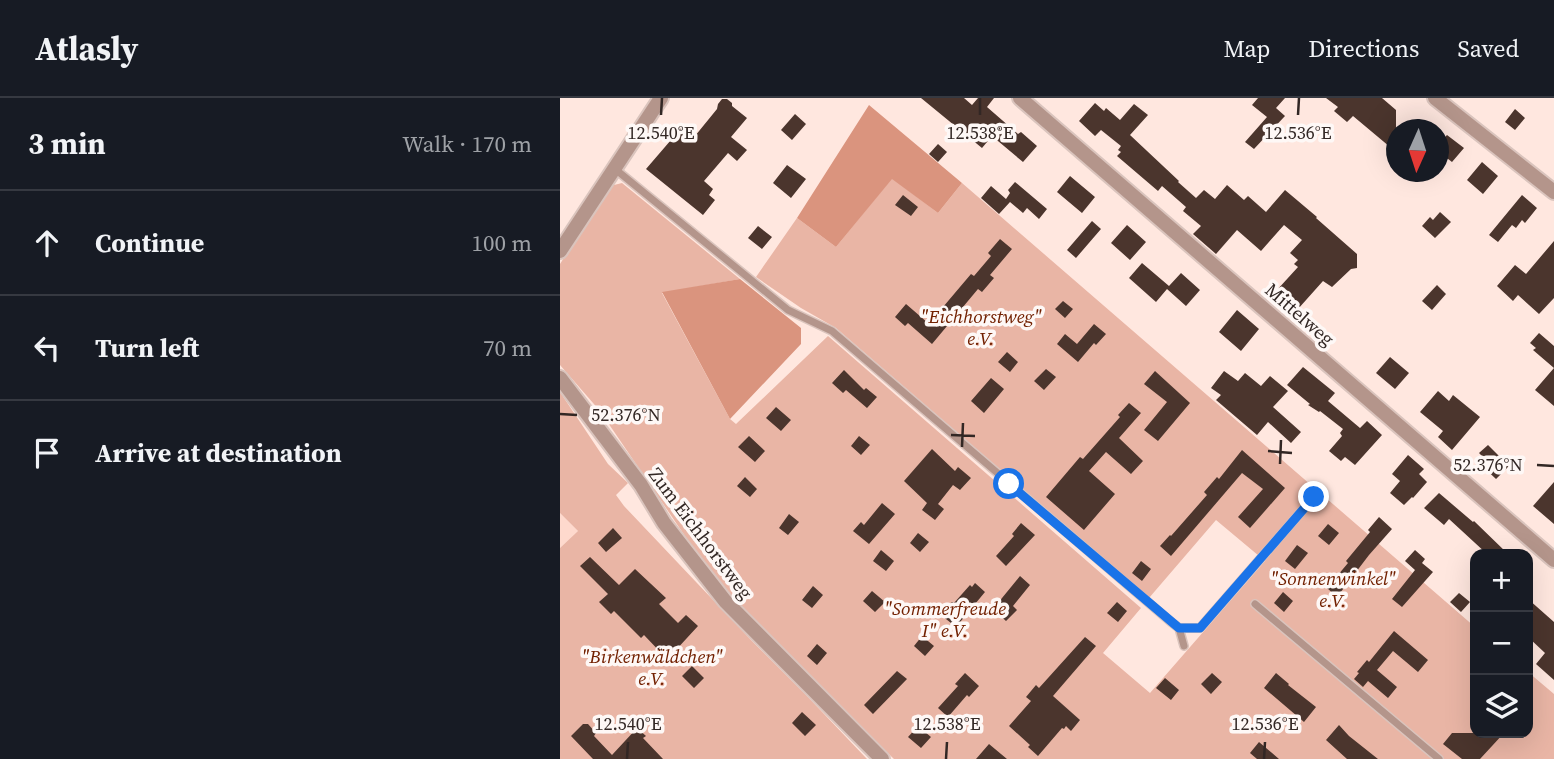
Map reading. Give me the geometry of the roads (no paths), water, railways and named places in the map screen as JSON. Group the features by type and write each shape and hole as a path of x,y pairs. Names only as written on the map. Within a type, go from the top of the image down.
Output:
{"street":[{"path":"560,251 661,98"},
{"name":"Mittelweg","path":"1020,98 1554,560"},
{"path":"1435,98 1554,192"},
{"name":"Zum Eichhorstweg","path":"560,378 641,485 664,523 725,601 882,759"}],"lane":[{"path":"615,169 788,310 832,331 1179,628 1184,646"},
{"path":"1179,628 1200,628 1314,497"},
{"path":"1255,604 1439,759"}],"park label":[{"name":"\"Eichhorstweg\" e.V.","path":"981,327"},
{"name":"\"Sonnenwinkel\" e.V.","path":"1333,589"},
{"name":"\"Sommerfreude I\" e.V.","path":"945,619"},
{"name":"\"Birkenwäldchen\" e.V.","path":"652,667"}]}
